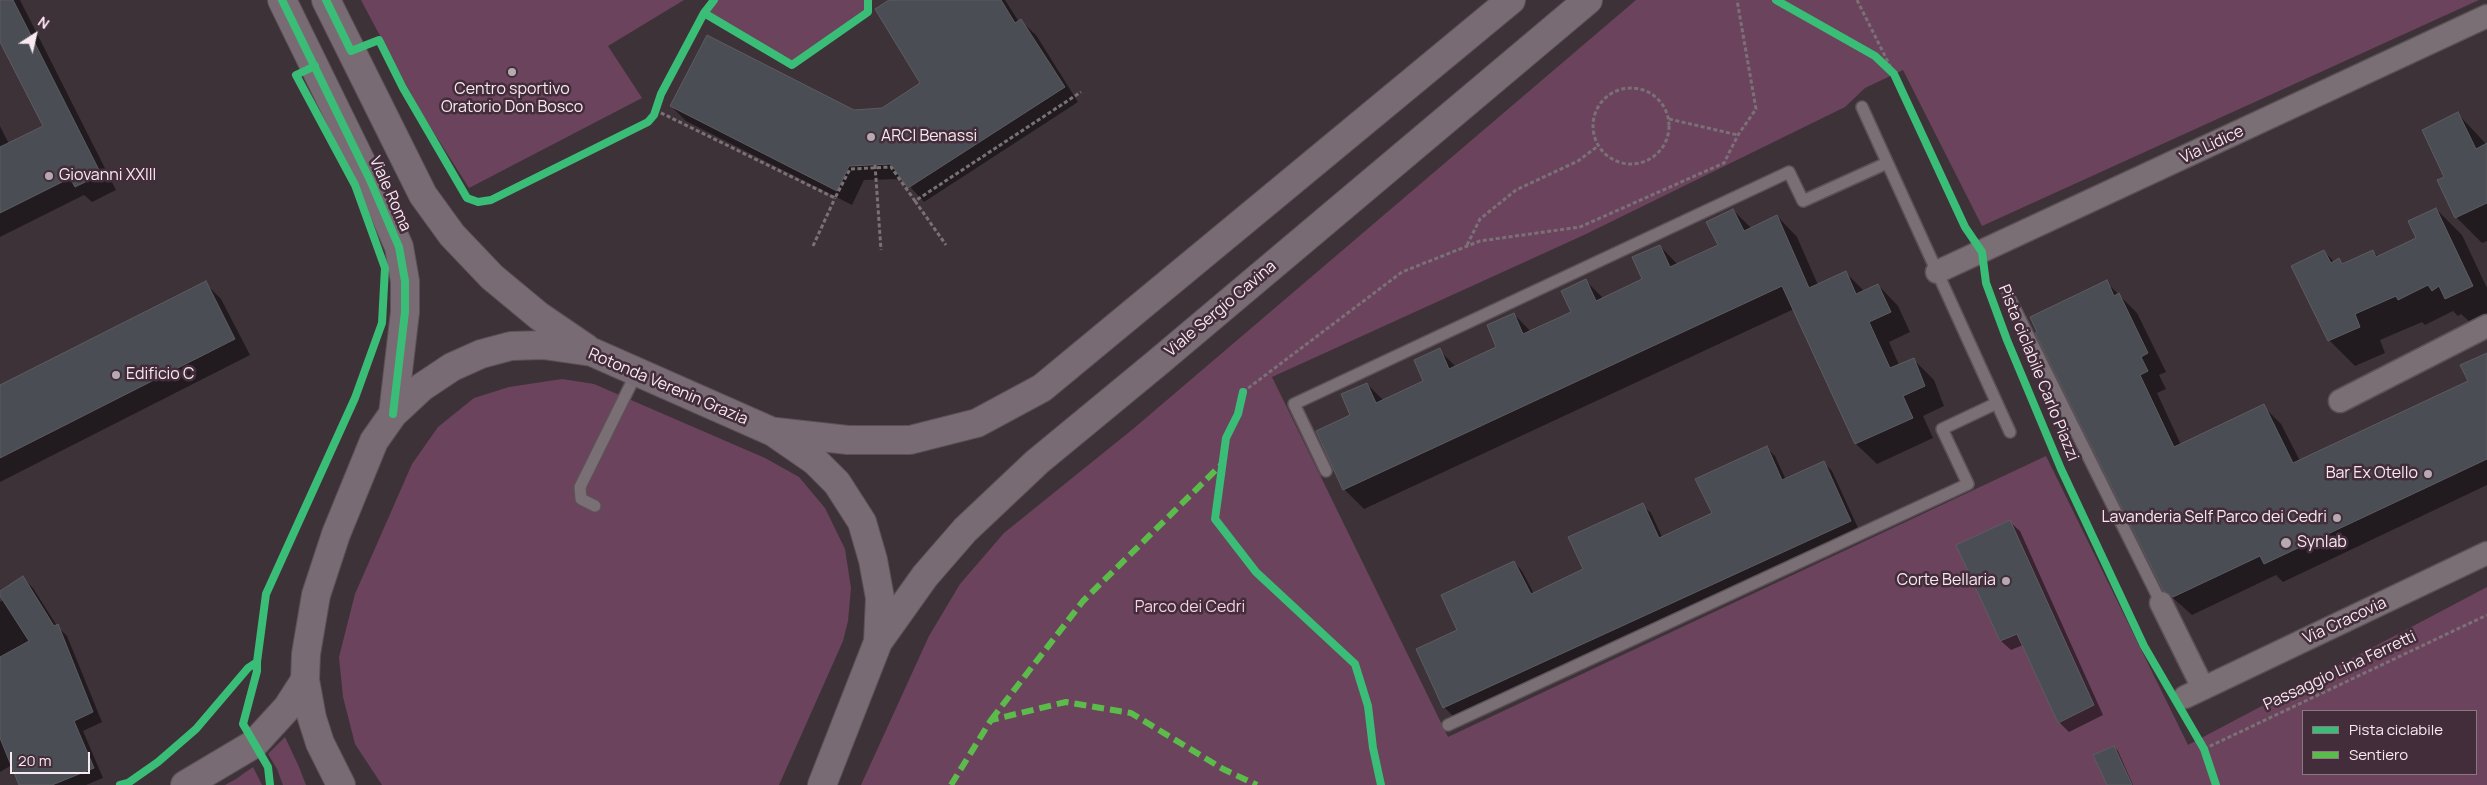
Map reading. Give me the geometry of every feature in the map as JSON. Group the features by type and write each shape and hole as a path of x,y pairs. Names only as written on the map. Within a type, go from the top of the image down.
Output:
{"main road":[{"name":"Viale Roma","path":"282,0 370,180 399,246 405,281 406,312 393,414"},
{"name":"Viale Roma","path":"326,0 423,195 452,235 492,277 532,310 592,352"},
{"path":"773,432 848,440 910,440 977,423 1042,388 1511,0"},
{"name":"Viale Sergio Cavina","path":"878,642 925,576 953,543 1036,462 1157,363 1588,0"},
{"name":"Rotonda Verenin Grazia","path":"341,785 320,743 312,718 305,680 306,654 316,595 336,534 374,441 393,414 422,387 452,367 481,354 512,346 543,345 592,352 773,432 815,461 837,483 862,522 874,560 880,598 878,642 822,785"},
{"path":"184,785 254,744 287,708 305,680"}],"street":[{"name":"Via Lidice","path":"1937,272 2487,16"},
{"path":"2340,401 2487,326"},
{"name":"Via Cracovia","path":"2161,603 2194,692 2487,553"}],"lane":[{"path":"1862,107 2010,432"},
{"path":"1326,471 1294,404 1789,172 1803,201 1887,162"},
{"path":"2008,295 2161,603"},
{"path":"595,506 582,499 580,487 637,372"},
{"path":"1448,725 1968,484 1942,429 1997,403"}],"path":[{"path":"1242,396 1402,272 1480,241 1580,227 1724,163 1738,135 1756,110 1737,0"},
{"path":"1857,0 1896,78"},
{"path":"1874,56 1896,78"},
{"path":"1623,88 1636,88 1647,91 1657,98 1665,108 1669,119 1669,132 1664,145 1656,155 1645,162 1632,164 1619,162 1607,156 1598,146 1594,134 1593,122 1596,110 1602,100 1612,92 1623,88"},
{"path":"915,201 1081,92"},
{"path":"656,109 835,198"},
{"path":"1669,119 1738,135"},
{"path":"1467,246 1480,219 1516,190 1578,161 1598,146"},
{"path":"875,167 881,250"},
{"path":"813,246 850,169 875,167 891,167 946,245"},
{"path":"2203,746 2207,758"}],"green space":[{"name":"Centro sportivo Oratorio Don Bosco","path":"361,0 684,0 608,46 642,98 469,188 420,111"},
{"path":"714,0 868,0 868,12 792,65 704,13"},
{"name":"Parco dei Cedri","path":"1636,0 2479,0 1982,226 1903,70 1865,88 1845,107 1584,235 1272,377 1448,737 2046,456 2188,745 2487,587 2487,785 861,785 929,636 960,584 1004,533 1133,429"},
{"path":"562,379 594,384 765,458 799,477 825,508 845,549 851,588 848,621 843,641 779,785 382,785 355,744 343,697 339,657 355,594 412,464 438,427 474,398 509,387"},
{"path":"285,737 306,785 283,785 277,769 268,754"},
{"path":"253,767 262,785 225,785 236,779"}],"building":[{"name":"Giovanni XXIII","path":"0,0 13,0 101,174 75,187 70,178 0,213 0,147 43,126 0,42"},
{"path":"889,0 1001,0 1015,23 1021,19 1065,87 908,188 891,164 849,166 837,191 670,106 707,35 854,110 882,108 920,83 875,9"},
{"path":"2458,112 2476,149 2487,143 2487,203 2455,218 2437,180 2444,177 2422,130"},
{"path":"2436,208 2473,286 2445,299 2439,286 2432,291 2428,285 2398,300 2396,296 2355,314 2360,327 2328,341 2291,266 2324,250 2331,263 2339,258 2342,264 2373,250 2376,257 2416,238 2408,221"},
{"path":"1733,209 1744,231 1777,215 1809,288 1846,271 1856,294 1878,284 1891,312 1869,322 1890,368 1914,358 1925,386 1903,396 1913,418 1855,444 1782,286 1343,490 1316,431 1350,415 1341,394 1367,383 1376,403 1423,381 1414,360 1440,348 1449,369 1496,347 1487,325 1514,313 1523,334 1571,312 1561,291 1586,279 1596,301 1642,279 1632,257 1660,245 1670,267 1718,245 1706,222"},
{"path":"2107,280 2114,296 2119,293 2148,353 2141,357 2148,371 2140,375 2174,447 2264,404 2293,463 2468,381 2460,365 2487,353 2487,459 2264,564 2260,556 2173,597 2163,590 2035,333 2037,332 2030,317"},
{"name":"Edificio C","path":"206,281 235,339 0,458 0,385"},
{"path":"1767,446 1782,480 1824,461 1851,521 1443,708 1416,649 1457,630 1441,595 1514,561 1531,594 1583,569 1568,537 1643,503 1659,538 1712,513 1695,479"},
{"name":"Corte Bellaria","path":"2010,520 2094,705 2058,723 2017,634 2000,641 1956,545"},
{"path":"23,576 54,626 58,624 93,712 74,721 94,768 52,785 19,785 0,738 0,657 29,641 0,596 0,591"},
{"path":"2114,746 2132,785 2107,785 2093,755"}],"marked path":[{"path":"991,720 1083,601 1221,465"},
{"path":"951,785 991,720 1066,702 1131,713 1223,769 1257,785"}],"cycle path":[{"path":"282,0 370,180 399,247 405,281 405,312 393,414"},
{"path":"326,0 351,51 379,40 403,88 467,198 478,202 491,200 648,122 654,115 661,94 704,13 714,0"},
{"path":"704,13 792,65 868,12 868,0"},
{"name":"Pista ciclabile Carlo Piazzi","path":"1776,0 1875,56 1894,74 1965,227 1982,252 1986,283 2007,340 2061,469 2144,646 2204,749 2216,785"},
{"path":"257,662 266,594 355,398 382,323 385,268 355,185 296,75 315,66"},
{"path":"1243,392 1238,414 1226,438 1215,519 1256,572 1355,664 1368,706 1373,748 1381,785"},
{"path":"120,785 128,783 158,762 196,729 248,668 257,662 257,671 243,724 268,767 270,785"}],"place":[{"name":"Centro sportivo Oratorio Don Bosco","path":"512,72"},
{"name":"ARCI Benassi","path":"871,137"},
{"name":"Giovanni XXIII","path":"49,176"},
{"name":"Edificio C","path":"116,375"},
{"name":"Bar Ex Otello","path":"2428,474"},
{"name":"Lavanderia Self Parco dei Cedri","path":"2337,518"},
{"name":"Synlab","path":"2286,543"},
{"name":"Corte Bellaria","path":"2006,581"}]}
